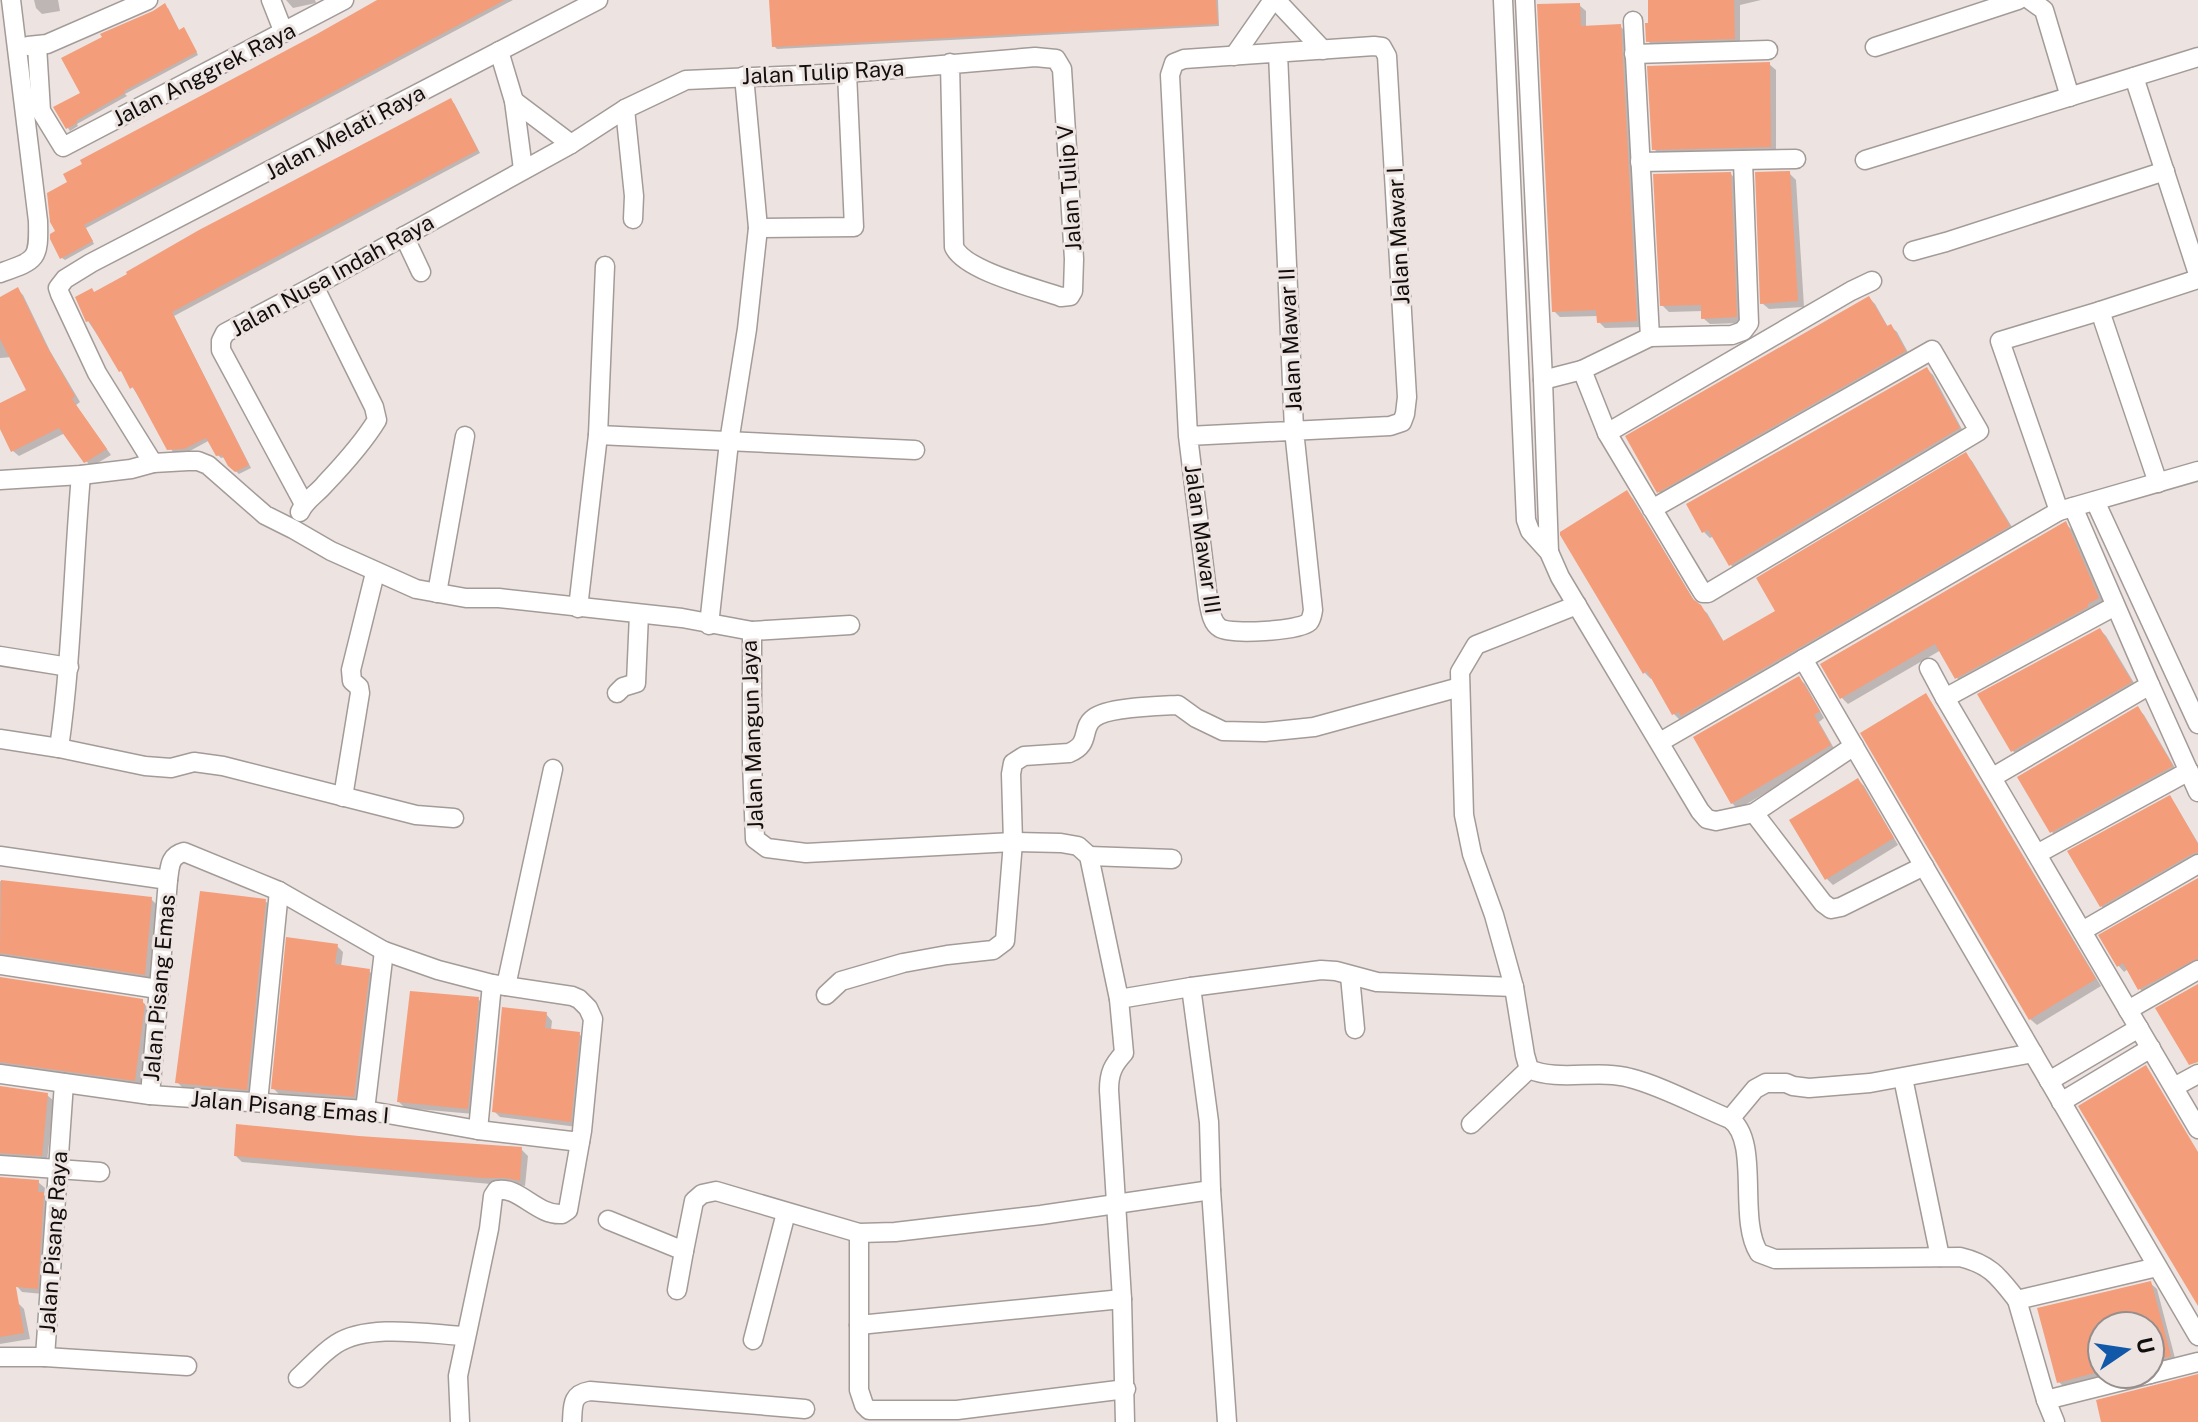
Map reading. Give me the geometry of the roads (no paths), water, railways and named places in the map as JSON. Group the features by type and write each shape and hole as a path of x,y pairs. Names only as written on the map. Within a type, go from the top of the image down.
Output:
{"street":[{"path":"16,47 47,44 148,0"},
{"path":"271,0 284,33"},
{"name":"Jalan Anggrek Raya","path":"37,46 41,111 63,147 344,0"},
{"name":"Jalan Melati Raya","path":"153,463 97,373 60,294 58,288 61,283 91,263 598,0"},
{"path":"1234,56 1274,0 1323,50"},
{"path":"1503,0 1526,520 1530,531 1549,552 1560,577 1707,819 1716,821 1754,813 1854,746"},
{"path":"1525,0 1549,552"},
{"path":"1875,47 2018,0"},
{"path":"2030,0 2044,10 2070,97"},
{"path":"0,273 31,260 39,247 16,47 8,10"},
{"path":"1633,21 1650,337"},
{"name":"Jalan Mawar I","path":"1234,56 1379,46 1387,56 1407,397 1405,414 1397,425 1294,430"},
{"path":"1634,54 1768,50"},
{"path":"499,51 514,101 523,169"},
{"name":"Jalan Mawar II","path":"1231,632 1292,629 1307,624 1313,610 1294,430 1278,53"},
{"name":"Jalan Mawar III","path":"1231,632 1214,623 1208,599 1188,436 1170,75 1179,59 1234,56"},
{"name":"Jalan Tulip Raya","path":"571,144 625,109 686,80 847,73 1049,57 1056,59 1062,69"},
{"path":"1865,160 2198,57"},
{"name":"Jalan Tulip V","path":"950,63 954,247 957,254 979,268 1061,297 1070,296 1073,291 1074,259 1062,69"},
{"path":"758,228 854,227 847,73"},
{"path":"709,625 729,442 747,329 758,228 744,76"},
{"path":"2134,77 2198,276 2100,311 2000,341 2066,509 2115,606 2198,792"},
{"path":"514,101 571,144"},
{"path":"625,109 634,196 633,219"},
{"name":"Jalan Nusa Indah Raya","path":"304,504 221,350 225,333 571,144"},
{"path":"1640,162 1796,159"},
{"path":"1543,380 1582,370 1650,337 1732,335 1743,331 1749,323 1743,161"},
{"path":"1913,251 2165,171"},
{"path":"404,236 421,272"},
{"path":"578,608 598,435 605,266"},
{"path":"1607,433 1872,281"},
{"path":"293,529 304,504 348,459 376,423 377,416 314,286"},
{"path":"2100,311 2158,483"},
{"path":"1582,370 1607,433 1652,509 1698,585 1706,594 1979,431 1932,350 1652,509"},
{"path":"1188,436 1294,430"},
{"path":"598,435 915,450"},
{"path":"437,593 465,436"},
{"name":"Jalan Mangun Jaya","path":"0,480 81,475 153,463 198,461 208,465 265,515 375,573 416,589 466,598 499,598 682,618 752,631 755,839 767,848 806,853 1013,842 1061,843 1078,846 1089,856 1172,859"},
{"path":"1660,742 2066,509 2198,471"},
{"path":"59,748 69,667 81,475"},
{"path":"2095,501 2198,724"},
{"path":"343,797 360,693 359,687 352,681 351,670 375,573"},
{"path":"1529,1069 1514,987 1494,915 1472,854 1464,815 1460,672 1476,645 1577,605"},
{"path":"1945,698 2115,606"},
{"path":"617,693 623,687 636,683 639,614"},
{"path":"752,631 850,625"},
{"path":"0,656 69,667"},
{"path":"1803,659 2198,1336"},
{"path":"1929,668 2198,1129"},
{"path":"1993,777 2150,685"},
{"path":"826,995 841,981 903,963 993,950 1005,941 1013,842 1011,774 1015,761 1024,756 1074,751 1081,747 1094,717 1110,711 1178,705 1223,731 1265,732 1314,727 1460,687"},
{"path":"0,739 145,766 171,768 194,762 223,766 416,815 454,818"},
{"path":"478,1130 499,985 553,769"},
{"path":"2037,854 2189,771"},
{"path":"1754,813 1823,903 1831,909 1924,866"},
{"path":"0,856 168,880 171,860 184,852 279,891 384,951 438,970 499,985 579,999 588,1008 593,1019 580,1142 568,1210 562,1214 546,1212 506,1189 494,1193 458,1376 460,1422"},
{"path":"1089,856 1119,999 1124,1053 1109,1073 1109,1081 1122,1299 1125,1422"},
{"path":"2082,931 2198,864"},
{"name":"Jalan Pisang Emas","path":"150,1095 168,880"},
{"path":"258,1102 279,891"},
{"path":"365,1110 384,951"},
{"path":"0,965 158,989"},
{"path":"2128,1010 2198,970"},
{"path":"1119,999 1305,971 1336,971 1377,982 1514,987"},
{"path":"1350,976 1355,1029"},
{"path":"1191,987 1209,1122 1227,1422"},
{"path":"2049,1081 2139,1028"},
{"path":"2061,1102 2151,1048"},
{"path":"1730,1119 1755,1089 1766,1083 1809,1088 1903,1078 2033,1053"},
{"path":"1529,1069 1538,1073 1604,1074 1630,1078 1730,1119 1740,1131 1745,1147 1750,1236 1759,1253 1775,1259 1960,1257 1990,1268 2017,1300 2055,1422"},
{"path":"1471,1124 1529,1069"},
{"name":"Jalan Pisang Emas I","path":"0,1074 150,1095 365,1110 478,1130 580,1142"},
{"path":"2174,1087 2198,1074"},
{"path":"1903,1078 1940,1257"},
{"name":"Jalan Pisang Raya","path":"0,1357 45,1357 64,1083"},
{"path":"0,1165 100,1172"},
{"path":"677,1290 694,1201 708,1192 716,1191 859,1233 895,1232 1026,1217 1211,1190"},
{"path":"753,1340 786,1213"},
{"path":"608,1220 684,1251"},
{"path":"859,1233 859,1390 869,1410 958,1416 1126,1389"},
{"path":"2017,1300 2157,1267"},
{"path":"859,1325 1122,1299"},
{"path":"298,1378 334,1345 354,1337 383,1332 465,1336"},
{"path":"45,1357 187,1366"},
{"path":"2166,1370 2198,1362"},
{"path":"2046,1400 2086,1390"},
{"path":"572,1422 573,1400 576,1395 590,1391 805,1409"}]}
